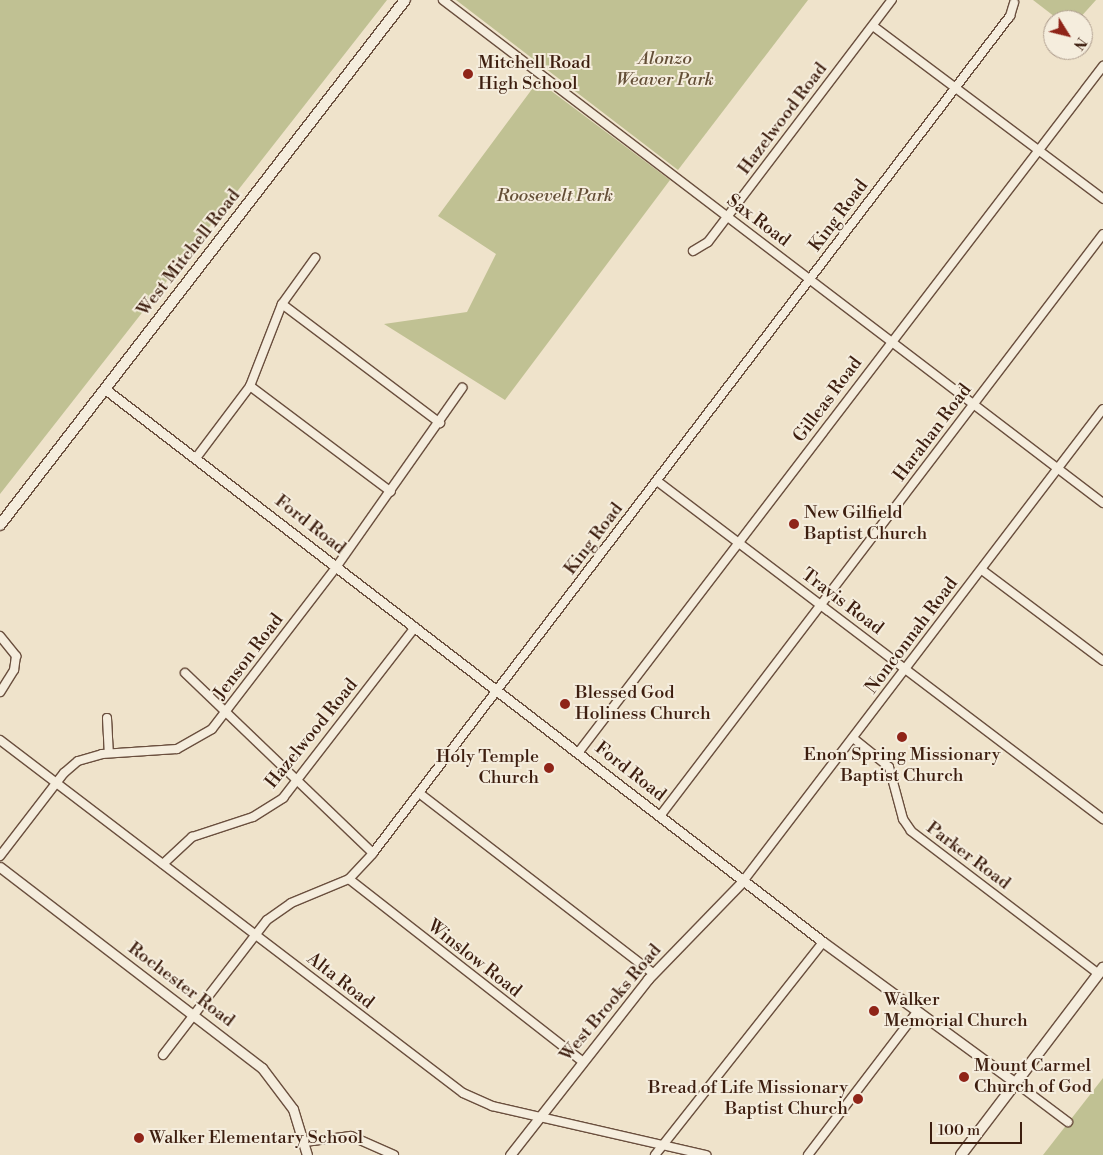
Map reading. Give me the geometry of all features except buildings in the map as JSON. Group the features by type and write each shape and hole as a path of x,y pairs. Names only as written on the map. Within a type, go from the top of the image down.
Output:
{"main road":[{"name":"West Mitchell Road","path":"0,526 404,0"},
{"path":"962,1155 1101,971"}],"street":[{"name":"Sax Road","path":"443,0 893,341 1103,503"},
{"name":"Hazelwood Road","path":"693,251 704,246 892,0"},
{"name":"King Road","path":"163,1055 255,935 284,906 349,879 373,853 956,88 1010,16 1014,3"},
{"path":"873,26 1038,148 1103,199"},
{"name":"Gilleas Road","path":"578,753 1038,148 1103,66"},
{"name":"Harahan Road","path":"660,816 1103,234"},
{"path":"196,458 250,386 282,304 316,258"},
{"path":"282,304 440,423"},
{"path":"250,386 390,492"},
{"name":"Ford Road","path":"105,388 916,1013 1068,1122"},
{"name":"Jenson Road","path":"0,856 56,782 78,761 109,753 185,746 208,732 225,713 337,566 440,423 462,388"},
{"name":"Nonconnah Road","path":"744,880 906,670 1103,409"},
{"name":"Travis Road","path":"658,481 1103,819"},
{"path":"982,570 1103,661"},
{"name":"Hazelwood Road","path":"163,864 192,837 253,817 275,803 300,778 415,627"},
{"path":"0,636 16,656 14,670 0,692"},
{"path":"185,673 225,713 300,778 373,853"},
{"path":"107,718 109,753"},
{"name":"Parker Road","path":"853,738 889,767 903,819 911,831 1101,971"},
{"name":"Alta Road","path":"0,740 458,1090 492,1106 706,1155"},
{"path":"418,793 653,973"},
{"name":"Rochester Road","path":"0,867 194,1015 274,1080 295,1113 305,1142 307,1155"},
{"name":"Winslow Road","path":"349,879 582,1061"},
{"name":"West Brooks Road","path":"510,1155 653,973 744,880"},
{"path":"655,1155 823,942"},
{"path":"808,1155 916,1013"},
{"path":"305,1142 351,1136 394,1155"}],"green space":[{"path":"0,0 387,0 0,494"},
{"name":"Alonzo Weaver Park","path":"456,0 808,0 678,170"},
{"path":"1033,0 1096,0 1087,10 1046,10"},
{"name":"Roosevelt Park","path":"538,81 670,180 505,400 384,324 467,312 496,254 438,216"},
{"path":"1103,1078 1103,1155 1043,1155"}],"place":[{"name":"Mitchell Road High School","path":"468,74"},
{"name":"New Gilfield Baptist Church","path":"794,524"},
{"name":"Blessed God Holiness Church","path":"565,704"},
{"name":"Enon Spring Missionary Baptist Church","path":"902,737"},
{"name":"Holy Temple Church","path":"549,768"},
{"name":"Walker Memorial Church","path":"874,1011"},
{"name":"Mount Carmel Church of God","path":"964,1077"},
{"name":"Bread of Life Missionary Baptist Church","path":"858,1099"},
{"name":"Walker Elementary School","path":"139,1138"}]}
